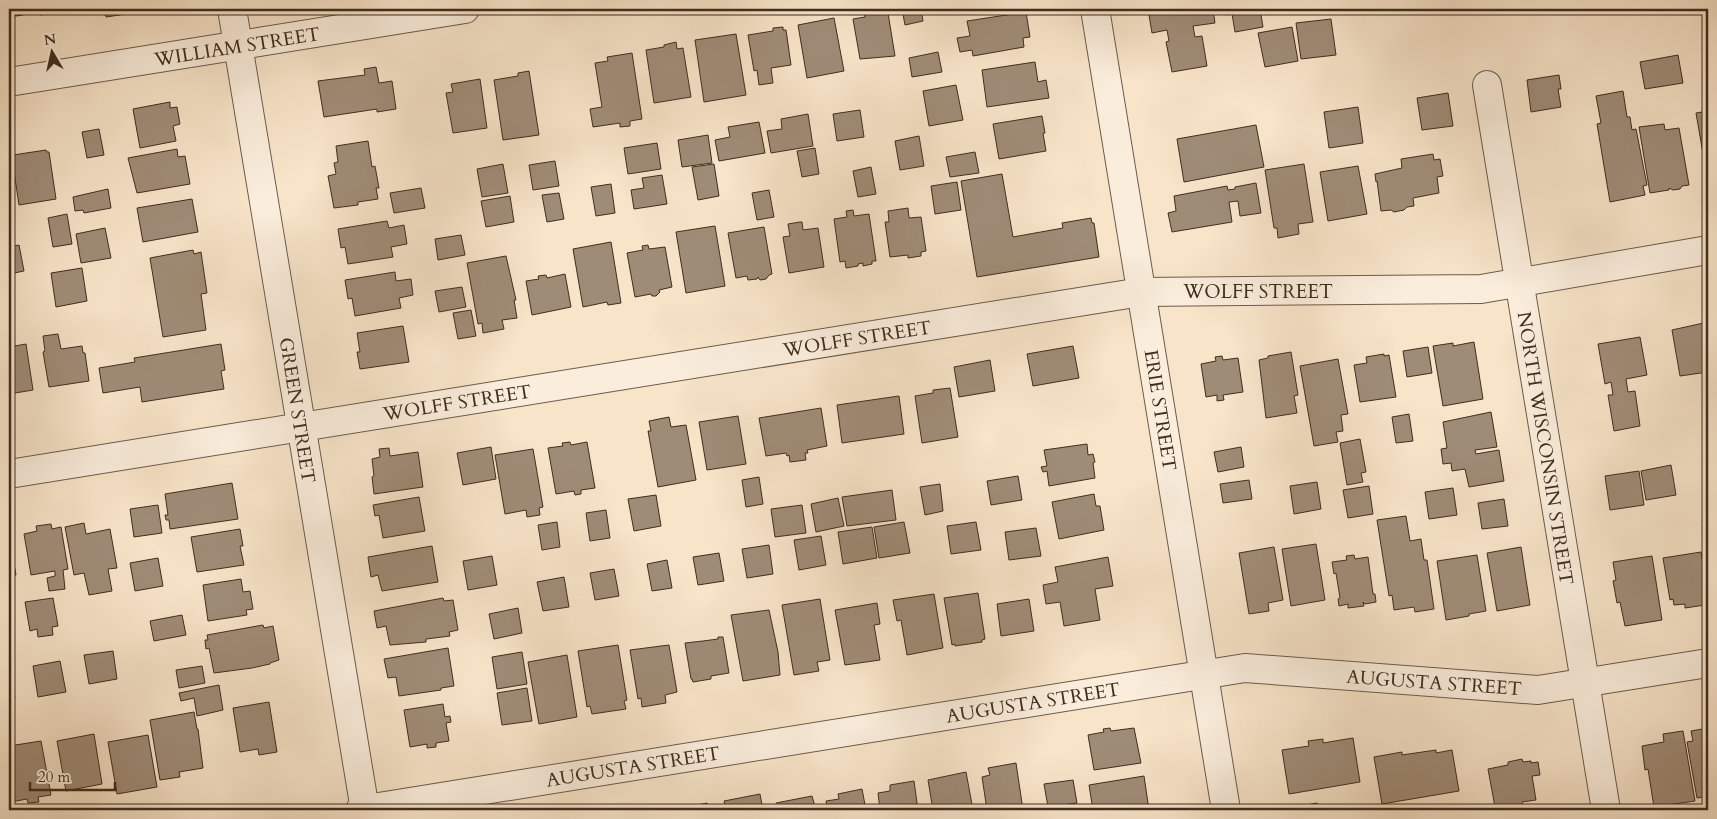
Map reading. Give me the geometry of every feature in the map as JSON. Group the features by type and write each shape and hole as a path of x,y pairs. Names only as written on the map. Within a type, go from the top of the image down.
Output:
{"street":[{"name":"GREEN STREET","path":"232,9 363,810"},
{"name":"WILLIAM STREET","path":"9,82 465,9"},
{"name":"ERIE STREET","path":"1095,9 1226,810"},
{"name":"NORTH WISCONSIN STREET","path":"1487,85 1606,810"},
{"name":"WOLFF STREET","path":"9,474 1142,292 1480,289 1708,250"},
{"name":"AUGUSTA STREET","path":"363,810 1244,668 1538,690 1708,663"}],"building":[{"path":"9,9 22,9 23,15 9,17"},
{"path":"38,9 59,9 59,12 40,15"},
{"path":"104,9 152,9 153,10 106,17"},
{"path":"902,9 921,9 923,21 905,25"},
{"path":"1148,9 1213,9 1215,23 1193,26 1195,37 1202,36 1207,66 1172,72 1166,42 1169,41 1167,30 1152,33"},
{"path":"1226,9 1260,9 1263,27 1235,32 1232,14 1227,15"},
{"path":"876,10 876,15 888,13 895,56 860,59 853,19 865,17 864,12"},
{"path":"1026,12 1030,37 1023,38 1024,47 973,56 972,50 960,52 957,38 970,36 967,21"},
{"path":"834,18 844,71 807,78 798,25"},
{"path":"1331,19 1336,55 1301,59 1296,23"},
{"path":"783,27 783,30 786,30 791,65 771,68 773,83 759,85 757,70 754,71 748,35 773,31 773,28"},
{"path":"1292,27 1298,61 1265,67 1258,33"},
{"path":"736,34 746,95 704,102 695,40"},
{"path":"676,42 677,49 683,48 691,97 654,103 646,50 664,47 664,45"},
{"path":"938,52 942,72 912,77 909,58"},
{"path":"632,53 642,119 630,121 630,126 620,127 620,123 593,127 590,109 602,107 595,63 608,61 607,57"},
{"path":"1678,55 1683,83 1645,89 1640,62"},
{"path":"1035,62 1038,82 1046,80 1049,98 987,107 982,70"},
{"path":"376,67 379,83 392,81 396,109 377,112 377,109 324,117 318,81 365,75 364,69"},
{"path":"529,71 539,135 503,140 494,80 518,76 518,73"},
{"path":"1559,75 1561,89 1558,89 1561,107 1531,112 1527,80"},
{"path":"480,79 487,128 453,133 446,93 453,92 451,84"},
{"path":"956,85 963,120 929,126 923,91"},
{"path":"1623,91 1627,117 1630,117 1632,130 1636,129 1647,185 1643,186 1645,195 1610,202 1597,124 1601,123 1596,96"},
{"path":"1448,93 1453,126 1422,130 1417,98"},
{"path":"170,102 170,108 177,107 180,124 173,126 176,141 140,148 133,109"},
{"path":"1358,107 1363,143 1329,148 1324,112"},
{"path":"860,110 864,137 837,141 833,114"},
{"path":"1708,111 1708,165 1705,165 1696,113"},
{"path":"808,114 813,146 771,153 767,131 782,129 781,119"},
{"path":"1042,116 1046,151 999,159 993,124"},
{"path":"759,122 765,153 719,161 715,140 730,137 728,127"},
{"path":"1664,124 1665,130 1679,128 1689,185 1682,186 1680,189 1673,190 1669,188 1669,190 1650,193 1639,127"},
{"path":"1256,125 1264,167 1184,182 1177,139"},
{"path":"99,129 104,155 87,158 82,132"},
{"path":"708,135 712,163 682,167 678,140"},
{"path":"919,136 924,166 900,170 895,141"},
{"path":"368,141 372,167 375,166 379,188 376,188 378,199 358,202 358,205 334,208 328,176 336,174 334,163 338,162 336,146"},
{"path":"657,143 661,169 628,174 624,148"},
{"path":"815,148 819,174 802,177 797,151"},
{"path":"177,149 178,157 185,156 190,184 137,193 128,158"},
{"path":"46,150 49,152 56,199 19,205 13,155"},
{"path":"975,152 979,173 950,177 946,157"},
{"path":"1433,154 1434,160 1440,159 1443,176 1437,177 1439,193 1413,198 1414,206 1407,207 1404,210 1394,212 1391,210 1381,211 1375,174 1402,168 1401,159"},
{"path":"555,161 559,186 533,190 529,165"},
{"path":"503,164 508,193 482,197 477,169"},
{"path":"714,164 719,196 698,200 692,167"},
{"path":"1304,164 1313,222 1298,224 1299,234 1278,238 1277,228 1274,228 1265,170"},
{"path":"1358,166 1367,214 1328,221 1320,172"},
{"path":"871,167 876,194 858,197 853,171"},
{"path":"1002,174 1013,237 1063,228 1062,223 1091,218 1092,223 1094,223 1099,257 977,277 961,181"},
{"path":"662,175 667,204 634,209 631,190 644,188 642,178"},
{"path":"957,182 961,210 935,214 931,186"},
{"path":"1256,183 1261,213 1240,216 1238,201 1229,202 1232,222 1172,232 1168,213 1176,211 1174,196 1227,186 1228,190 1235,189 1235,187"},
{"path":"611,184 615,213 596,216 591,187"},
{"path":"421,188 425,208 394,213 390,193"},
{"path":"108,189 111,208 84,213 83,210 75,211 73,197"},
{"path":"769,190 774,217 757,220 752,193"},
{"path":"559,193 564,219 547,222 542,195"},
{"path":"510,196 514,222 486,227 481,201"},
{"path":"192,199 198,232 143,242 137,208"},
{"path":"908,208 909,218 921,217 926,251 921,252 921,256 908,258 908,255 890,257 885,222 889,222 888,211"},
{"path":"853,210 854,216 869,214 876,261 872,261 872,264 863,266 863,263 846,268 845,261 840,262 834,219 847,217 846,211"},
{"path":"67,214 72,244 53,247 48,218"},
{"path":"387,221 389,228 404,225 407,244 391,247 393,257 348,264 345,247 341,248 338,229"},
{"path":"802,222 803,230 818,228 824,267 789,273 783,237 790,236 788,224"},
{"path":"715,226 725,286 686,293 676,232"},
{"path":"764,227 772,274 766,279 760,280 758,277 757,279 748,280 747,276 736,278 728,233"},
{"path":"105,228 111,258 81,263 76,234"},
{"path":"461,235 465,255 438,260 435,239"},
{"path":"611,242 621,303 608,305 607,302 583,307 573,249"},
{"path":"19,245 24,271 9,274 9,247"},
{"path":"648,245 649,249 665,247 672,287 659,290 660,292 656,296 651,294 635,297 627,253 643,250 642,246"},
{"path":"193,250 194,254 201,252 207,293 201,294 206,330 163,337 150,258"},
{"path":"506,256 516,300 514,300 517,318 502,320 504,329 483,333 482,323 478,324 467,263"},
{"path":"82,268 87,301 56,307 51,273"},
{"path":"395,272 396,281 411,279 413,295 399,298 401,308 355,316 352,298 348,299 345,280"},
{"path":"565,274 571,307 532,315 526,281 539,279 538,276 546,275 547,278"},
{"path":"462,287 466,307 439,312 435,291"},
{"path":"471,310 476,336 458,339 453,313"},
{"path":"1708,322 1708,372 1680,376 1672,330"},
{"path":"403,326 409,362 360,369 357,352 360,352 357,333"},
{"path":"58,334 61,349 82,346 83,353 85,353 89,381 49,387 43,352 45,351 43,336"},
{"path":"1640,337 1647,375 1626,379 1628,392 1635,391 1640,426 1614,431 1608,395 1613,395 1611,382 1605,384 1598,344"},
{"path":"1474,342 1483,399 1443,406 1433,346 1453,343 1453,346"},
{"path":"26,344 33,390 9,394 9,347"},
{"path":"221,344 225,370 221,371 224,389 142,402 140,387 103,393 99,368 135,362 134,358"},
{"path":"1073,346 1079,378 1033,386 1027,354"},
{"path":"1428,347 1432,373 1407,377 1403,351"},
{"path":"1291,352 1298,395 1294,396 1297,413 1266,418 1259,360 1268,358 1268,356"},
{"path":"1384,354 1384,356 1389,355 1396,397 1360,402 1354,365 1367,363 1366,357"},
{"path":"1222,356 1223,360 1238,358 1243,392 1223,395 1224,400 1217,401 1217,395 1206,397 1201,364 1216,361 1215,357"},
{"path":"1338,359 1348,414 1341,415 1343,431 1336,432 1338,442 1314,446 1300,366"},
{"path":"990,360 995,391 959,397 954,367"},
{"path":"950,388 958,437 922,443 915,396 933,393 933,390"},
{"path":"899,396 904,434 842,443 837,405"},
{"path":"821,408 827,446 807,450 808,453 805,453 806,460 790,462 789,455 787,456 786,453 766,456 759,418"},
{"path":"1491,412 1497,447 1475,450 1476,454 1499,450 1504,481 1469,487 1465,469 1452,471 1451,463 1443,464 1441,449 1447,448 1443,422"},
{"path":"1409,414 1413,441 1396,443 1392,417"},
{"path":"738,416 746,464 707,470 699,422"},
{"path":"669,417 671,427 686,425 696,480 658,487 648,431 651,431 649,421"},
{"path":"1360,439 1366,472 1361,473 1363,482 1347,485 1340,443"},
{"path":"570,442 571,445 587,442 595,488 581,490 581,494 575,495 574,491 556,494 548,448 563,446 562,443"},
{"path":"1087,444 1088,455 1093,454 1095,462 1093,463 1095,478 1049,486 1047,471 1043,472 1041,467 1047,466 1044,450"},
{"path":"491,447 496,479 463,485 457,453"},
{"path":"1241,447 1244,467 1218,472 1214,452"},
{"path":"389,448 390,456 418,452 423,487 374,494 372,459 380,457 379,449"},
{"path":"533,449 543,507 539,508 540,515 527,517 526,510 505,514 495,455"},
{"path":"1671,465 1676,495 1646,500 1641,471"},
{"path":"1639,471 1644,505 1610,510 1605,476"},
{"path":"1018,476 1022,500 991,505 987,481"},
{"path":"759,477 763,504 746,507 742,480"},
{"path":"1249,480 1252,499 1223,503 1220,484"},
{"path":"1317,482 1321,509 1294,514 1290,486"},
{"path":"232,483 238,519 170,529 169,520 166,520 165,515 168,515 165,494"},
{"path":"940,484 943,511 925,515 920,487"},
{"path":"1369,486 1373,514 1348,518 1343,490"},
{"path":"1453,488 1457,515 1429,519 1425,492"},
{"path":"892,490 896,520 847,526 842,497"},
{"path":"1094,494 1096,506 1100,506 1104,530 1059,539 1052,502"},
{"path":"656,495 661,526 634,531 628,499"},
{"path":"419,497 425,531 383,538 379,515 375,516 373,505"},
{"path":"838,498 844,526 816,532 811,504"},
{"path":"1504,499 1508,526 1482,529 1478,503"},
{"path":"158,505 162,533 134,537 130,509"},
{"path":"802,505 806,533 775,537 771,509"},
{"path":"606,510 610,538 590,541 586,513"},
{"path":"1406,516 1410,541 1421,539 1424,560 1427,560 1434,609 1415,612 1414,607 1394,610 1392,595 1389,596 1377,520"},
{"path":"557,522 560,547 542,550 538,525"},
{"path":"904,522 910,553 879,558 874,527"},
{"path":"976,522 981,550 951,554 947,526"},
{"path":"84,523 86,534 110,529 117,568 108,569 112,591 89,595 84,573 74,575 65,527"},
{"path":"51,524 52,529 61,527 68,569 63,570 65,589 49,591 47,578 55,576 55,571 31,575 24,534 37,531 36,526"},
{"path":"1708,526 1708,568 1702,527"},
{"path":"872,527 877,558 843,564 838,532"},
{"path":"1036,528 1041,556 1009,560 1005,532"},
{"path":"240,529 243,546 240,546 244,565 197,572 191,537"},
{"path":"9,536 16,575 9,576"},
{"path":"821,536 826,565 799,570 794,540"},
{"path":"1316,544 1325,600 1291,606 1282,549"},
{"path":"769,545 773,574 747,578 742,549"},
{"path":"432,546 438,582 382,591 378,575 371,577 368,557"},
{"path":"1274,547 1283,600 1268,603 1269,611 1249,614 1239,553"},
{"path":"1521,547 1530,605 1497,611 1487,553"},
{"path":"1701,552 1708,594 1703,595 1705,605 1685,608 1685,604 1674,605 1673,599 1670,600 1663,558"},
{"path":"719,553 724,581 698,585 693,557"},
{"path":"1354,555 1355,559 1368,557 1373,594 1375,594 1376,602 1365,604 1363,602 1364,606 1348,608 1348,604 1339,606 1338,599 1340,598 1336,573 1334,574 1332,562 1347,560 1346,556"},
{"path":"1477,555 1486,611 1446,620 1437,561"},
{"path":"492,556 497,585 468,590 463,561"},
{"path":"1652,556 1662,620 1625,626 1620,602 1617,603 1613,581 1616,580 1613,562"},
{"path":"1108,557 1113,586 1095,589 1100,620 1064,626 1060,602 1046,604 1043,585 1058,582 1055,567"},
{"path":"158,558 163,586 135,591 130,563"},
{"path":"667,560 672,588 652,591 647,564"},
{"path":"614,569 619,596 595,600 590,573"},
{"path":"564,577 569,607 543,611 537,582"},
{"path":"241,579 243,592 250,591 253,609 246,610 247,615 208,621 203,585"},
{"path":"978,593 985,639 982,642 952,645 944,598"},
{"path":"934,594 943,648 907,655 901,620 897,621 893,600"},
{"path":"53,598 58,626 52,627 53,635 38,637 37,629 30,631 25,602"},
{"path":"443,598 444,601 453,600 458,630 449,632 450,636 426,639 426,642 390,645 386,626 377,628 374,611"},
{"path":"820,599 830,660 817,662 819,671 794,675 782,605"},
{"path":"1029,599 1034,631 1001,636 997,604"},
{"path":"877,603 880,624 874,625 880,660 845,665 835,610"},
{"path":"518,608 522,633 494,639 489,614"},
{"path":"769,610 778,652 780,675 743,681 731,615"},
{"path":"182,615 186,635 154,641 150,621"},
{"path":"263,625 264,628 273,626 279,660 252,668 214,673 209,648 206,649 205,640 208,640 207,635"},
{"path":"718,637 723,637 729,673 693,682 685,643 718,639"},
{"path":"618,645 627,700 624,701 626,709 592,714 590,706 587,707 578,651"},
{"path":"669,645 677,692 665,695 666,703 642,707 641,698 638,699 630,650"},
{"path":"448,648 454,686 441,688 441,690 399,696 396,677 388,678 384,659"},
{"path":"113,651 117,679 89,684 84,655"},
{"path":"522,652 527,684 497,689 492,657"},
{"path":"567,655 577,717 539,724 528,662"},
{"path":"60,661 66,692 38,697 33,666"},
{"path":"202,666 205,683 179,688 176,670"},
{"path":"9,668 15,698 9,699"},
{"path":"219,685 223,710 197,716 194,698 181,701 179,693"},
{"path":"527,688 532,721 502,725 497,693"},
{"path":"269,702 277,752 259,755 258,749 240,752 233,708"},
{"path":"443,704 445,717 450,716 451,722 446,723 449,741 436,743 436,747 427,748 427,744 410,747 404,710"},
{"path":"194,712 203,768 179,772 180,777 160,780 150,720"},
{"path":"1110,728 1111,731 1134,728 1141,763 1094,770 1088,735 1104,732 1103,729"},
{"path":"1708,728 1708,796 1697,798 1687,742 1693,741 1691,731"},
{"path":"1683,731 1695,801 1654,807 1648,769 1645,770 1642,746 1664,742 1663,734"},
{"path":"94,734 102,784 66,791 57,741"},
{"path":"148,735 157,787 117,794 108,742"},
{"path":"1353,738 1360,782 1289,794 1282,750 1309,746 1308,741 1323,739 1323,743"},
{"path":"41,741 51,795 38,797 39,802 28,803 27,799 11,802 9,789 9,746"},
{"path":"1436,750 1436,753 1452,750 1459,791 1382,804 1374,757 1402,752 1402,755"},
{"path":"1522,759 1523,762 1538,762 1540,775 1532,776 1536,800 1522,802 1523,807 1506,810 1505,805 1495,807 1488,769 1508,765 1508,762"},
{"path":"1016,763 1023,810 987,810 982,777 990,775 988,768"},
{"path":"966,772 973,810 933,810 928,780"},
{"path":"1144,776 1149,810 1093,810 1089,785"},
{"path":"1073,780 1077,803 1048,807 1044,784"},
{"path":"914,781 918,810 880,810 878,793 890,791 890,785"},
{"path":"862,789 866,810 828,810 826,801 839,799 838,794"},
{"path":"760,794 763,810 726,810 724,801"},
{"path":"812,796 816,810 777,810 776,803"},
{"path":"707,803 708,810 688,810 687,807"},
{"path":"1317,803 1318,810 1289,810 1289,808"}]}
